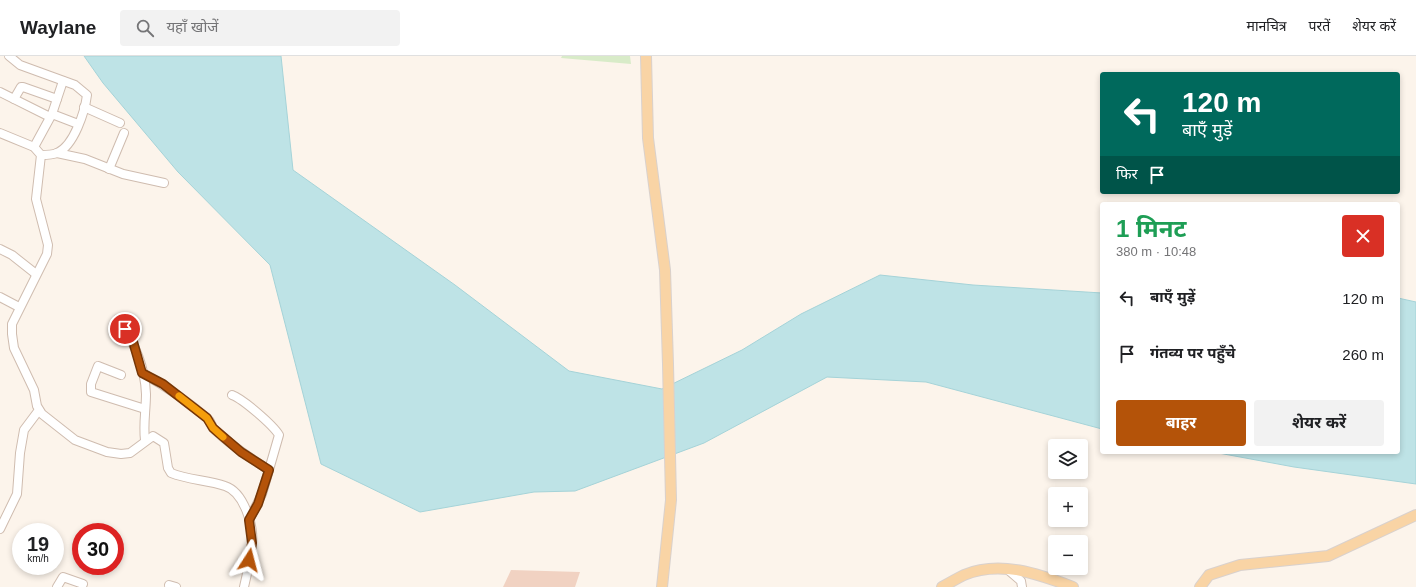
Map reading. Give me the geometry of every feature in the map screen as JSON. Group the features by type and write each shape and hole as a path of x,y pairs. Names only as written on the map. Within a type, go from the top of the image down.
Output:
{"main road":[{"path":"646,56 648,138 665,270 668,364 671,500 662,587"},
{"path":"1200,587 1209,575 1240,565 1328,556 1416,515"},
{"path":"942,587 965,575 1007,568 1043,576 1073,587"}],"street":[{"path":"9,56 20,65 76,85 87,95 78,124 67,146 57,153"},
{"path":"34,147 51,116 64,81"},
{"path":"14,99 21,87 23,87 58,99"},
{"path":"0,92 51,116 78,124"},
{"path":"84,107 120,123"},
{"path":"0,133 34,147 41,155 37,206 48,245 47,254 19,307 12,324 14,348 34,390 39,410 54,425 75,440 107,452 121,454 130,453 145,440 153,436 164,443 168,468 171,473 227,487 236,492 242,501 249,520 252,543 244,587"},
{"path":"109,169 124,133"},
{"path":"41,155 57,153 85,159 123,174 164,183"},
{"path":"0,249 12,255 36,274"},
{"path":"0,297 19,307"},
{"path":"118,319 132,338 142,373 146,393 145,440"},
{"path":"121,375 98,366 91,384 91,392 145,409"},
{"path":"142,373 163,384 207,418 213,428 241,452 269,470"},
{"path":"232,395 241,398 252,410 261,416 278,435 258,504 249,520"},
{"path":"0,529 17,494 20,453 24,430 39,410"},
{"path":"1007,568 1021,581 1022,587"},
{"path":"56,587 63,577 83,584"}],"green space":[{"path":"562,56 630,56 631,64 561,58"}],"water":[{"path":"84,56 281,56 293,170 455,285 569,371 662,389 742,350 801,314 880,275 973,285 1100,293 1100,428 926,382 827,377 704,443 575,491 534,492 420,512 321,464 270,265 178,172 103,83"},
{"path":"1400,298 1416,302 1416,484 1294,467 1224,454 1400,454"}],"building":[{"path":"511,570 580,572 575,587 503,587"}],"slow traffic":[{"path":"179,396 211,421 213,428 223,437"}],"route":[{"path":"125,329 132,338 142,373 163,384 211,421 213,428 241,452 269,470 258,504 249,520 252,543 249,560"}]}
